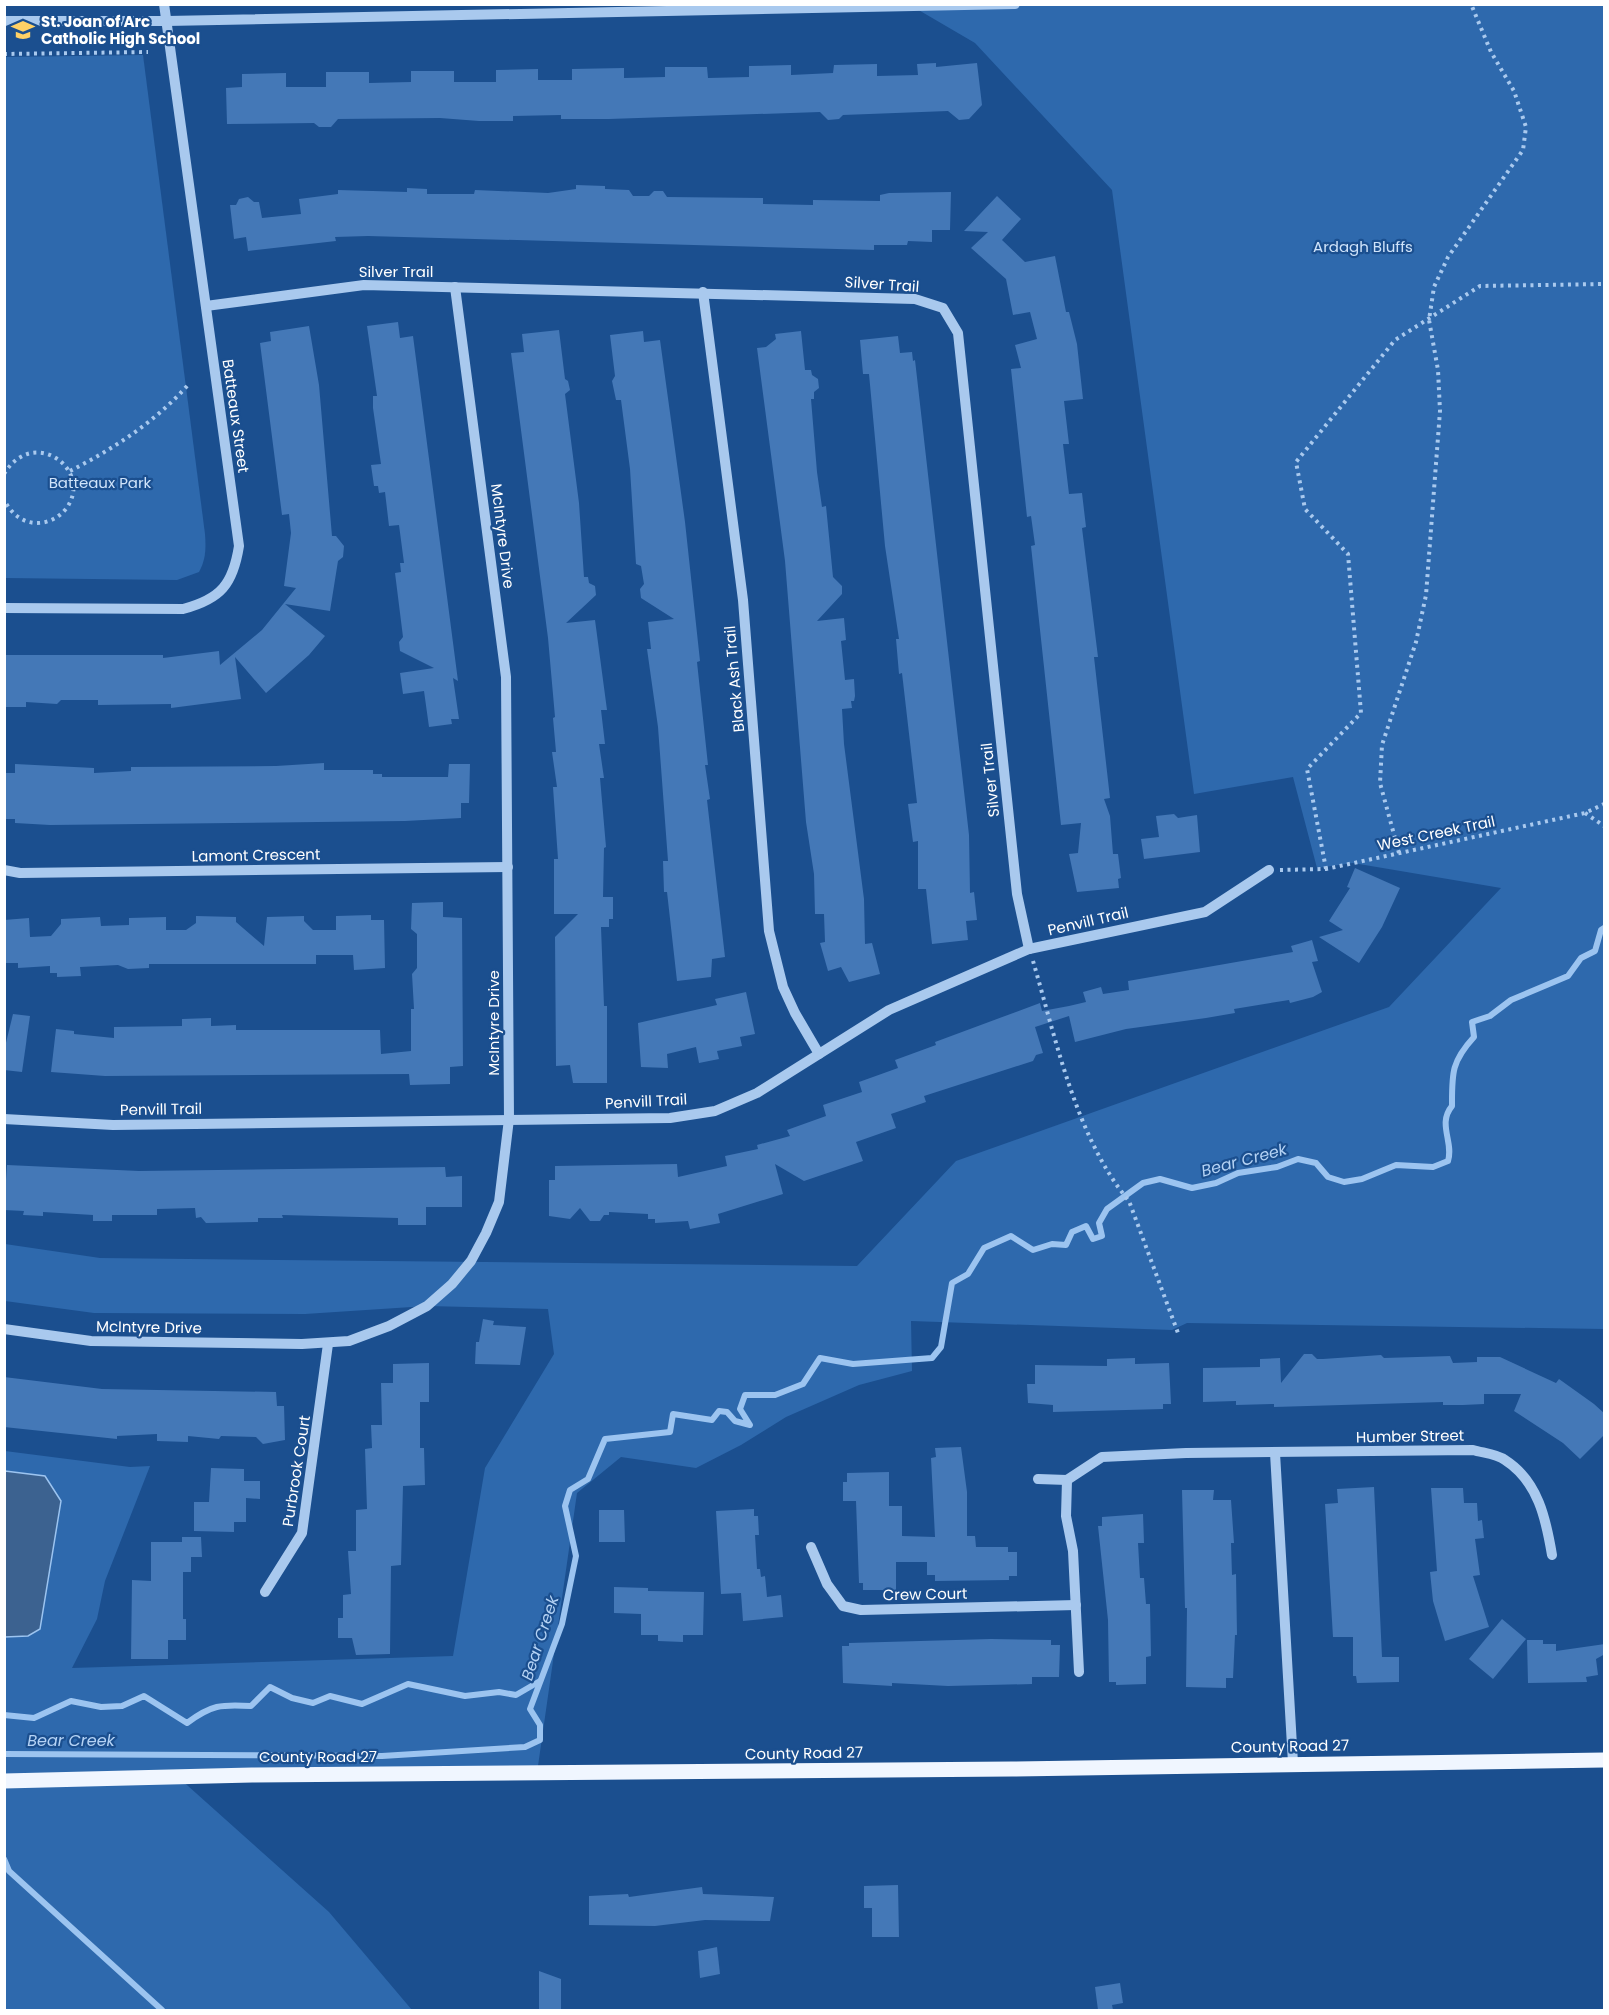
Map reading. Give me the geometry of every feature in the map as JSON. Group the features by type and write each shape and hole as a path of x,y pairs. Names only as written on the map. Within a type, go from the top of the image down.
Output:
{"main road":[{"name":"County Road 27","path":"4,1781 252,1775 1012,1769 1605,1760"}],"street":[{"name":"Batteaux Street","path":"4,608 183,609 205,603 222,590 235,571 239,546 164,4"},
{"path":"4,21 167,21 655,8 1015,4"},
{"name":"Silver Trail","path":"206,306 364,285 915,299 944,308 958,333 1017,894 1029,949"},
{"name":"McIntyre Drive","path":"4,1329 91,1341 328,1344 349,1341 388,1326 427,1306 452,1284 471,1261 499,1202 509,1119 506,677 455,287"},
{"name":"Black Ash Trail","path":"703,292 743,600 769,931 783,987 819,1054"},
{"name":"Lamont Crescent","path":"4,870 20,873 508,867"},
{"name":"Penvill Trail","path":"4,1119 113,1125 670,1118 715,1111 757,1093 889,1010 1029,949 1205,912 1269,870"},
{"name":"Purbrook Court","path":"265,1592 302,1533 328,1344"},
{"name":"Humber Street","path":"1067,1480 1102,1457 1185,1453 1473,1450 1504,1459 1526,1479 1546,1514 1552,1555"},
{"path":"1275,1453 1293,1763"},
{"path":"1038,1479 1067,1480 1066,1516 1072,1551 1079,1672"},
{"name":"Crew Court","path":"811,1547 827,1584 843,1606 852,1608 898,1611 1076,1605"}],"path":[{"path":"1399,853 1380,783 1382,745 1416,642 1426,595 1440,411 1438,370 1429,320 1434,287 1448,257 1523,150 1526,127 1514,90 1491,52 1471,4"},
{"path":"4,54 148,52"},
{"path":"1326,869 1307,769 1361,713 1348,554 1305,509 1296,462 1395,340 1480,286 1605,284"},
{"path":"70,471 105,453 131,435 172,403 188,385"},
{"path":"4,469 30,452 53,455 70,471 73,495 69,506 51,521 27,522 16,517 4,500"},
{"path":"4,474 10,464"},
{"name":"West Creek Trail","path":"1269,870 1326,869 1585,813 1605,804"},
{"path":"1585,813 1605,826"},
{"path":"1029,949 1083,1123 1119,1189 1129,1201 1178,1333"}],"green space":[{"name":"Ardagh Bluffs","path":"910,5 1604,5 1604,1329 1187,1323 1172,1330 911,1321 912,1371 859,1385 786,1417 741,1445 696,1468 621,1457 577,1493 537,1773 178,1777 329,1912 412,2010 5,2010 5,1451 130,1467 150,1466 105,1581 97,1619 72,1668 453,1656 485,1468 554,1354 548,1309 427,1306 305,1314 94,1313 5,1301 5,1244 100,1258 857,1266 956,1161 1389,1007 1501,888 1353,863 1317,868 1293,777 1194,794 1112,190 975,43"},
{"name":"Batteaux Park","path":"143,55 205,534 203,563 199,572 177,580 5,578 5,57"}],"shaded area":[{"path":"5,1471 45,1476 61,1501 40,1629 28,1636 5,1637"}],"building":[{"path":"936,63 936,67 977,63 982,105 969,119 959,120 948,111 843,115 839,119 828,120 820,112 609,119 561,119 561,115 513,116 513,121 440,118 338,119 331,127 319,127 314,123 227,124 226,88 242,87 242,74 286,73 286,87 326,87 326,72 369,72 369,83 411,82 411,71 454,71 454,82 496,82 496,70 538,69 538,80 572,80 572,69 624,68 624,78 665,77 665,67 707,67 708,78 749,77 749,66 791,65 791,75 833,73 834,65 877,64 877,76 918,75 917,64"},
{"path":"576,185 629,190 633,196 649,196 654,191 663,191 667,197 763,198 763,204 813,205 813,200 880,201 880,195 889,193 951,192 950,230 932,230 932,242 908,241 907,245 874,245 874,250 368,236 335,237 336,241 248,251 246,237 234,239 230,205 236,205 239,199 248,197 254,202 259,202 262,218 301,214 299,199 338,194 338,190 407,192 407,188 427,189 427,194 474,194 475,190 548,193 576,189"},
{"path":"997,196 1021,219 1002,240 1025,262 1055,256 1066,312 1069,312 1077,344 1083,399 1064,401 1069,444 1063,444 1069,494 1082,493 1086,527 1082,528 1098,657 1094,657 1110,798 1104,799 1110,816 1113,854 1118,854 1121,878 1118,879 1119,888 1077,892 1069,854 1078,853 1081,823 1061,825 1031,546 1035,545 1031,516 1027,517 1011,369 1021,368 1015,345 1037,339 1030,312 1013,315 1006,279 971,248 988,232 964,231"},
{"path":"398,322 400,338 413,336 458,681 453,678 459,719 451,719 452,724 429,727 424,691 403,694 400,673 434,668 400,651 399,642 403,637 395,573 401,572 400,563 404,563 399,525 389,526 385,492 379,493 378,486 374,486 371,465 381,464 373,408 373,396 377,396 367,326"},
{"path":"309,326 319,385 332,536 336,536 344,546 343,557 338,561 330,611 285,604 325,636 309,655 266,693 235,657 241,699 171,708 171,704 98,705 98,700 61,700 57,704 26,702 26,707 4,707 4,655 163,655 163,658 219,651 220,665 262,630 296,588 284,586 291,533 289,514 282,515 260,343 271,341 270,332"},
{"path":"559,330 565,379 568,381 570,390 565,394 579,503 584,577 588,577 589,583 595,586 596,595 566,623 595,620 607,710 601,710 605,744 599,744 604,778 600,778 606,847 604,848 603,897 613,897 613,919 609,919 609,927 601,927 604,1006 607,1006 607,1083 573,1083 570,1065 556,1066 555,937 578,914 554,914 554,859 558,859 553,787 557,787 552,752 556,752 553,718 555,717 548,638 511,353 524,352 522,334"},
{"path":"643,331 644,342 660,340 685,522 700,661 697,662 710,799 707,800 725,957 712,959 711,977 677,981 667,892 664,892 663,861 668,861 658,727 647,649 651,649 648,622 674,619 641,598 640,589 644,584 641,566 636,564 630,469 621,400 616,400 612,381 615,376 610,335"},
{"path":"801,331 805,370 811,370 812,375 818,379 819,388 814,392 814,399 811,399 817,472 822,507 826,506 833,577 842,586 842,594 817,621 844,618 846,640 841,641 845,680 854,679 855,696 854,701 851,701 852,708 842,709 844,744 864,899 865,944 872,943 880,974 849,982 841,967 828,971 820,943 825,942 824,914 815,914 814,874 806,822 785,561 757,348 766,347 776,339 775,334"},
{"path":"898,336 900,353 912,352 913,361 915,360 969,835 970,893 974,892 977,920 966,921 968,940 932,944 926,889 918,889 918,841 913,842 908,804 917,803 902,673 899,674 896,639 899,639 885,546 869,374 863,374 860,340"},
{"path":"324,763 324,770 373,770 373,774 382,774 382,777 448,777 449,764 470,764 469,803 461,803 461,818 405,821 50,825 15,823 15,819 4,819 4,773 15,773 15,764 94,768 94,773 131,771 131,767 276,766"},
{"path":"1174,814 1178,818 1197,815 1200,852 1144,859 1141,839 1159,837 1156,816"},
{"path":"1355,868 1400,888 1382,927 1359,963 1319,937 1343,930 1329,921 1350,888 1347,887"},
{"path":"443,902 443,917 462,918 463,1066 450,1067 450,1084 410,1085 409,1074 105,1076 51,1072 56,1029 74,1031 74,1034 114,1038 114,1027 182,1026 182,1019 211,1018 211,1026 236,1025 236,1030 380,1030 381,1054 411,1051 411,1009 414,1009 412,974 417,968 417,934 411,929 412,903"},
{"path":"371,915 371,920 384,920 385,968 354,970 353,955 316,955 316,964 149,964 149,968 128,969 118,965 80,967 81,976 57,977 57,973 50,973 50,966 18,968 18,963 4,963 4,920 29,918 30,937 51,936 61,924 61,919 100,917 101,926 129,925 129,918 166,917 166,930 186,930 196,923 196,916 236,917 236,922 264,946 267,917 304,916 304,921 313,930 336,930 336,916"},
{"path":"1312,940 1318,961 1312,962 1322,992 1313,997 1290,1003 1289,1000 1234,1009 1235,1013 1206,1018 1126,1029 1075,1042 1069,1016 1035,1027 1043,1053 1036,1055 1033,1061 924,1096 926,1102 891,1114 896,1128 856,1142 863,1161 804,1181 775,1164 783,1194 718,1214 720,1223 690,1229 688,1221 655,1223 655,1219 648,1219 648,1214 609,1212 609,1215 604,1215 600,1221 590,1221 580,1208 570,1219 549,1216 549,1180 555,1180 555,1166 677,1164 678,1177 727,1166 725,1156 758,1149 757,1145 790,1136 787,1130 826,1116 823,1105 862,1092 859,1082 898,1068 895,1060 936,1045 935,1042 1040,1003 1042,1011 1069,1006 1086,1002 1083,992 1101,987 1103,994 1129,990 1128,981 1293,952 1291,946"},
{"path":"746,992 755,1034 740,1037 742,1046 717,1051 719,1059 699,1063 696,1047 667,1054 668,1068 641,1067 638,1023 717,1005 715,999"},
{"path":"13,1014 30,1016 22,1072 4,1070 4,1051"},
{"path":"7,1165 139,1171 445,1167 446,1177 462,1176 462,1207 426,1207 426,1225 398,1225 398,1218 282,1215 283,1218 258,1218 258,1222 206,1223 201,1217 196,1218 195,1208 157,1209 157,1215 112,1215 112,1221 93,1221 93,1215 43,1212 43,1216 23,1215 24,1211 4,1210"},
{"path":"483,1319 494,1321 493,1325 526,1327 520,1365 475,1364 476,1342 479,1342"},
{"path":"1304,1354 1312,1354 1317,1359 1381,1355 1384,1358 1450,1356 1453,1363 1477,1362 1477,1357 1500,1357 1556,1383 1559,1379 1594,1404 1605,1414 1605,1434 1580,1459 1563,1443 1514,1411 1521,1394 1484,1394 1484,1404 1463,1405 1443,1405 1443,1402 1274,1407 1274,1404 1236,1405 1236,1401 1203,1402 1203,1368 1260,1367 1260,1359 1280,1358 1281,1383"},
{"path":"1135,1358 1135,1364 1169,1363 1171,1404 1163,1404 1163,1409 1053,1412 1053,1405 1028,1403 1027,1384 1035,1384 1035,1365 1107,1366 1107,1359"},
{"path":"429,1363 429,1402 420,1402 420,1448 424,1448 425,1485 403,1486 401,1565 391,1566 390,1654 356,1655 352,1638 338,1638 338,1618 343,1618 343,1595 351,1594 348,1551 356,1551 356,1510 367,1509 365,1449 372,1448 371,1425 382,1425 381,1383 393,1383 393,1364"},
{"path":"4,1377 102,1389 276,1392 277,1406 284,1406 285,1440 263,1444 256,1437 221,1436 219,1439 188,1436 188,1442 157,1441 157,1434 117,1436 117,1439 4,1427"},
{"path":"961,1447 967,1492 967,1536 975,1536 976,1547 1008,1547 1008,1552 1017,1552 1017,1576 1009,1576 1009,1580 935,1581 935,1575 927,1575 927,1562 896,1562 896,1590 863,1590 863,1583 859,1583 856,1501 843,1501 843,1482 847,1482 847,1473 889,1472 889,1506 902,1506 902,1536 935,1537 931,1458 936,1457 935,1448"},
{"path":"211,1468 244,1469 244,1481 260,1481 260,1499 246,1498 246,1522 234,1522 234,1532 194,1531 194,1502 209,1502"},
{"path":"1374,1487 1382,1657 1399,1657 1399,1682 1357,1683 1356,1676 1353,1676 1353,1637 1333,1637 1325,1504 1338,1503 1337,1489"},
{"path":"1431,1488 1463,1488 1464,1503 1477,1503 1478,1521 1482,1520 1484,1538 1475,1539 1480,1575 1473,1576 1489,1627 1445,1641 1433,1601 1430,1572 1437,1571"},
{"path":"1182,1490 1214,1490 1213,1500 1231,1500 1234,1543 1231,1543 1232,1575 1236,1574 1237,1635 1235,1635 1233,1678 1226,1678 1226,1688 1186,1687 1187,1608 1185,1608"},
{"path":"754,1509 754,1516 758,1516 759,1535 755,1535 757,1569 760,1569 761,1577 765,1576 767,1597 781,1595 783,1617 743,1621 741,1593 721,1594 716,1511"},
{"path":"599,1510 624,1510 625,1542 599,1542"},
{"path":"1143,1514 1144,1543 1138,1543 1140,1578 1144,1578 1146,1604 1150,1604 1151,1656 1146,1657 1146,1684 1116,1685 1116,1682 1109,1682 1108,1620 1098,1526 1102,1526 1102,1517"},
{"path":"182,1537 201,1537 202,1557 191,1557 191,1572 183,1572 183,1619 186,1619 186,1640 168,1640 168,1659 131,1659 132,1580 151,1581 151,1542 182,1542"},
{"path":"614,1587 648,1588 648,1591 704,1592 703,1635 683,1635 683,1642 658,1641 658,1635 641,1635 641,1614 614,1613"},
{"path":"1502,1619 1526,1639 1493,1679 1469,1659"},
{"path":"991,1639 1051,1640 1051,1645 1060,1645 1059,1677 1032,1677 1032,1684 948,1686 892,1683 892,1686 843,1683 842,1646 849,1646 849,1643"},
{"path":"1527,1640 1543,1640 1543,1644 1556,1644 1556,1651 1605,1644 1605,1654 1596,1659 1598,1675 1586,1677 1587,1682 1528,1683"},
{"path":"898,1885 899,1937 872,1937 872,1908 864,1908 864,1886"},
{"path":"702,1887 703,1894 774,1897 770,1921 705,1920 655,1926 589,1925 589,1896 628,1894 629,1897"},
{"path":"717,1947 720,1974 700,1978 698,1951"},
{"path":"539,1971 561,1979 561,2010 539,2010"},
{"path":"1120,1983 1123,2003 1112,2005 1113,2010 1098,2010 1095,1987"}],"waterway":[{"name":"Bear Creek","path":"4,1754 382,1756 525,1747 540,1740 540,1725 530,1709 562,1624 576,1556 565,1506 570,1490 588,1479 605,1439 670,1432 673,1414 712,1420 719,1411 727,1412 735,1421 750,1425 740,1409 745,1395 775,1395 803,1384 820,1358 853,1364 932,1358 941,1347 952,1283 968,1274 984,1248 1011,1236 1033,1250 1052,1244 1066,1245 1072,1232 1086,1226 1093,1239 1102,1236 1099,1223 1107,1209 1143,1183 1160,1179 1192,1188 1216,1183 1238,1173 1277,1167 1298,1159 1316,1163 1328,1177 1344,1182 1362,1179 1396,1165 1433,1167 1448,1161 1446,1120 1452,1106 1454,1069 1461,1054 1474,1037 1472,1022 1490,1016 1511,1000 1568,976 1581,958 1595,951 1601,930 1604,928"},
{"path":"4,1715 34,1718 71,1701 101,1707 122,1706 144,1696 187,1723 203,1712 217,1707 251,1706 270,1687 292,1698 313,1703 330,1696 362,1704 408,1684 465,1696 499,1692 516,1695 540,1681"},
{"path":"4,1859 9,1871 162,2010"}],"place":[{"name":"St. Joan of Arc Catholic High School","path":"23,30"}]}
